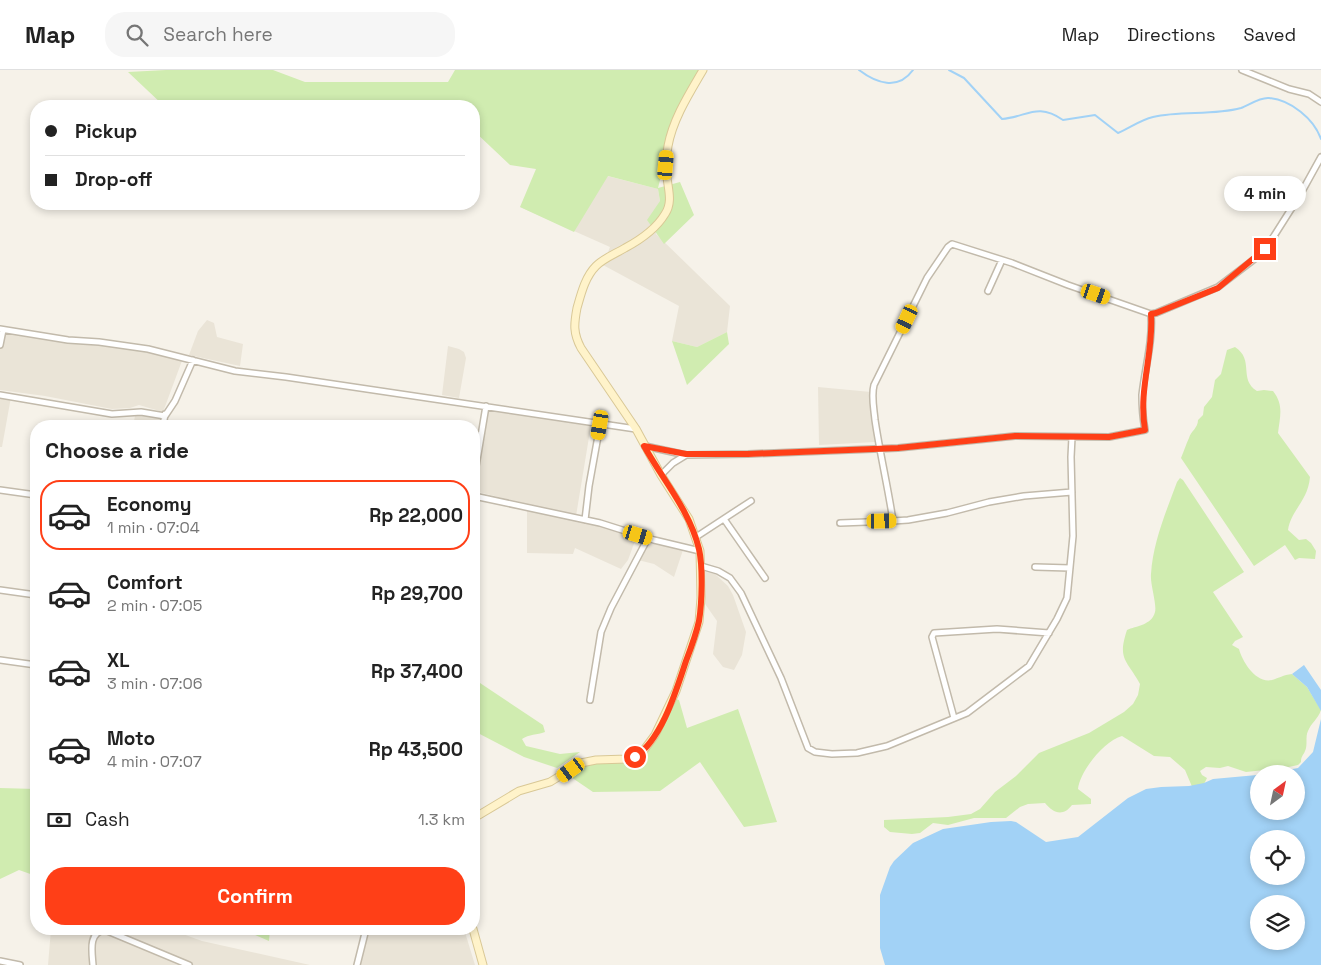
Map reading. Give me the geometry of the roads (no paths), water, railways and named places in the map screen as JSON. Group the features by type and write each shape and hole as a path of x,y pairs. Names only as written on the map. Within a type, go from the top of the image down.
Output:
{"main road":[{"path":"480,814 520,791 550,782 582,763 596,760 628,759 635,757 646,748 655,735 676,691 699,622 701,598 700,551 689,519 661,475 636,429 576,338 574,328 575,317 584,285 596,267 650,232 666,213 670,198 666,165 670,138 678,116 703,70"},
{"path":"475,935 483,965"}],"street":[{"path":"1242,70 1289,89 1309,94 1321,102"},
{"path":"893,521 880,449 873,394 874,385 934,267 952,244 1151,314 1156,313 1218,288 1261,254 1300,195 1321,157"},
{"path":"988,291 1002,260"},
{"path":"644,446 686,454 880,449 1015,436 1109,437 1145,430 1142,396 1149,350 1151,314"},
{"path":"0,345 1,329 68,340 117,344 148,349 235,371 636,429"},
{"path":"0,395 112,414 141,412 164,416 175,401 193,360"},
{"path":"480,442 486,406"},
{"path":"164,420 166,413"},
{"path":"585,520 590,475 600,425"},
{"path":"700,566 718,571 730,578 741,593 781,678 805,742 811,750 832,754 849,754 883,748 974,708 1026,669 1049,633 1067,598 1074,509 1072,492 1072,437"},
{"path":"661,475 686,454"},
{"path":"0,490 30,494"},
{"path":"840,523 908,520 1024,496 1072,492"},
{"path":"480,497 585,520 700,551"},
{"path":"696,537 751,501"},
{"path":"724,519 765,578"},
{"path":"590,700 601,632 611,608 648,538"},
{"path":"1035,567 1070,568"},
{"path":"0,590 30,594"},
{"path":"954,718 932,637 934,633 997,629 1049,633"},
{"path":"0,660 30,665"},
{"path":"93,965 92,943 95,935"},
{"path":"117,935 189,965"},
{"path":"357,965 364,935"},
{"path":"0,961 20,965"}],"water":[{"path":"1304,665 1321,690 1321,711 1307,687 1292,674"},
{"path":"1321,719 1321,965 885,965 880,948 880,895 890,867 913,843 943,829 1011,821 1016,822 1046,842 1078,837 1128,798 1146,789 1189,786 1213,779 1250,776 1250,820 1305,820 1305,765 1301,765 1313,752"}],"waterway":[{"path":"859,70 872,78 887,83 901,81 913,70"},
{"path":"949,70 964,78 1002,119 1039,111 1046,112 1063,120 1095,115 1118,133 1153,117 1230,110 1269,98 1285,102 1301,112 1313,124 1321,139"}]}
